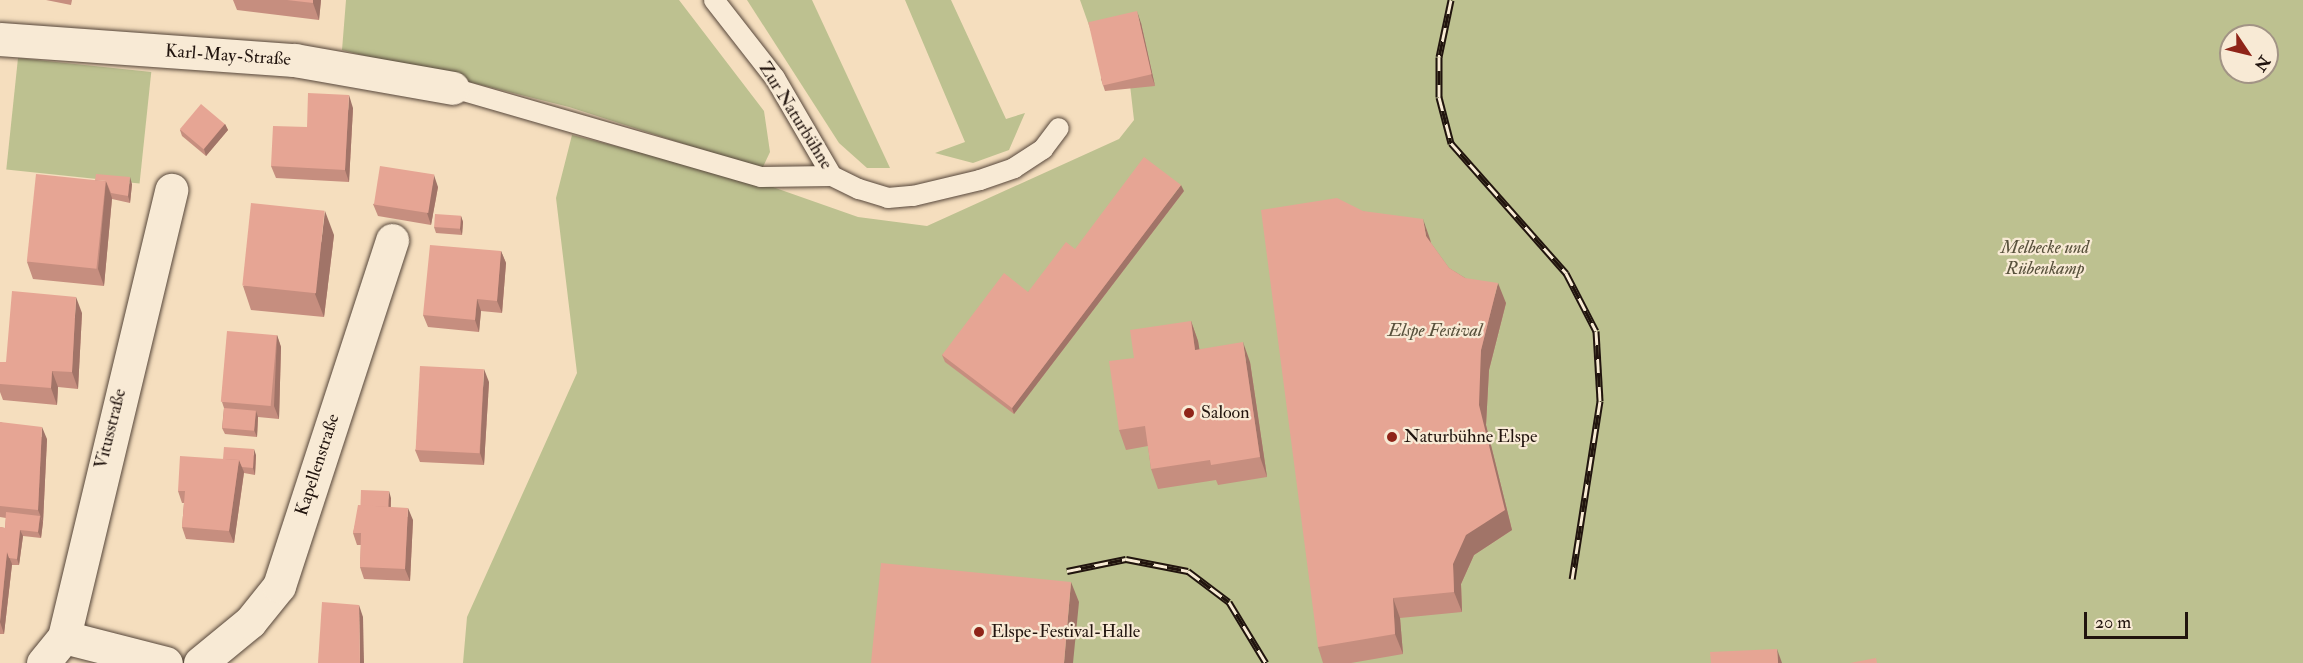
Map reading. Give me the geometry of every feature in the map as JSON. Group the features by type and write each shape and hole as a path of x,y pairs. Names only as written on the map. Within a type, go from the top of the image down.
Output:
{"street":[{"name":"Karl-May-Straße","path":"0,39 318,63 453,88"},
{"name":"Vitusstraße","path":"44,663 64,637 171,190"},
{"name":"Kapellenstraße","path":"200,663 250,622 279,586 392,240"},
{"path":"64,637 166,663"}],"lane":[{"name":"Zur Naturbühne","path":"714,0 774,78 832,176 888,198 928,193 1014,168 1043,149 1059,128"},
{"path":"453,88 761,177 832,176"}],"green space":[{"path":"346,0 679,0 764,111 770,152 762,169 569,107 342,50"},
{"path":"747,0 812,0 890,168 867,168 839,143"},
{"path":"905,0 951,0 1006,119 1025,113 1009,150 973,163 935,153 965,142"},
{"path":"1080,0 2303,0 2303,663 463,663 467,617 577,373 556,198 572,135 761,183 858,217 927,226 1119,139 1134,120 1130,85 1092,34"},
{"path":"18,58 151,72 140,183 6,169"}],"building":[{"path":"287,0 313,0 313,3"},
{"path":"1137,11 1152,74 1103,86 1088,22"},
{"path":"308,93 349,95 345,170 271,166 273,126 307,127"},
{"path":"201,104 225,124 204,149 180,129"},
{"path":"1144,157 1181,185 1012,408 942,355 1004,273 1028,292 1066,242 1075,249"},
{"path":"380,166 434,175 428,213 374,205"},
{"path":"36,174 106,181 96,269 27,262"},
{"path":"96,174 130,177 128,196 111,193 106,181 95,180"},
{"name":"Naturbühne Elspe","path":"1337,198 1363,211 1423,219 1426,236 1449,268 1465,278 1498,283 1481,350 1479,405 1505,510 1466,535 1453,564 1454,592 1393,598 1395,634 1318,647 1261,210"},
{"path":"251,203 325,211 316,293 242,286"},
{"path":"435,214 461,216 460,229 434,227"},
{"path":"430,245 501,251 497,301 477,299 475,320 423,315"},
{"path":"12,291 76,297 72,372 52,371 51,388 0,384 0,362 6,362"},
{"name":"Saloon","path":"1191,321 1195,350 1243,342 1260,457 1211,465 1210,460 1151,469 1145,426 1119,430 1109,361 1134,358 1130,330"},
{"path":"227,331 277,335 271,406 221,402"},
{"path":"420,366 484,369 480,453 416,450"},
{"path":"224,408 256,411 254,431 222,428"},
{"path":"0,422 42,427 38,510 0,506"},
{"path":"224,447 254,449 253,468 242,467 239,460 223,459"},
{"path":"180,456 239,460 229,531 182,527 185,491 178,491"},
{"path":"361,490 389,491 388,507 360,506"},
{"path":"358,505 408,508 405,569 360,567 361,533 353,533"},
{"path":"6,512 40,516 38,532 20,530 17,559 9,558 7,552 0,552 0,527 5,528"},
{"path":"0,552 7,552 0,621"},
{"name":"Elspe-Festival-Halle","path":"881,563 1071,582 1064,663 871,663"},
{"path":"322,602 359,605 360,663 318,663"},
{"path":"1777,649 1778,663 1711,663 1710,652"},
{"path":"1876,658 1877,663 1850,663"}],"railway":[{"path":"1451,0 1439,57 1439,97 1451,143 1566,273 1596,331 1600,401 1572,579"},
{"path":"1067,571 1126,559 1188,571 1229,602 1266,663"}],"place":[{"name":"Saloon","path":"1189,413"},
{"name":"Naturbühne Elspe","path":"1392,437"},
{"name":"Elspe-Festival-Halle","path":"979,632"}],"park label":[{"name":"Melbecke und Rübenkamp","path":"2045,259"},
{"name":"Elspe Festival","path":"1435,331"}]}
